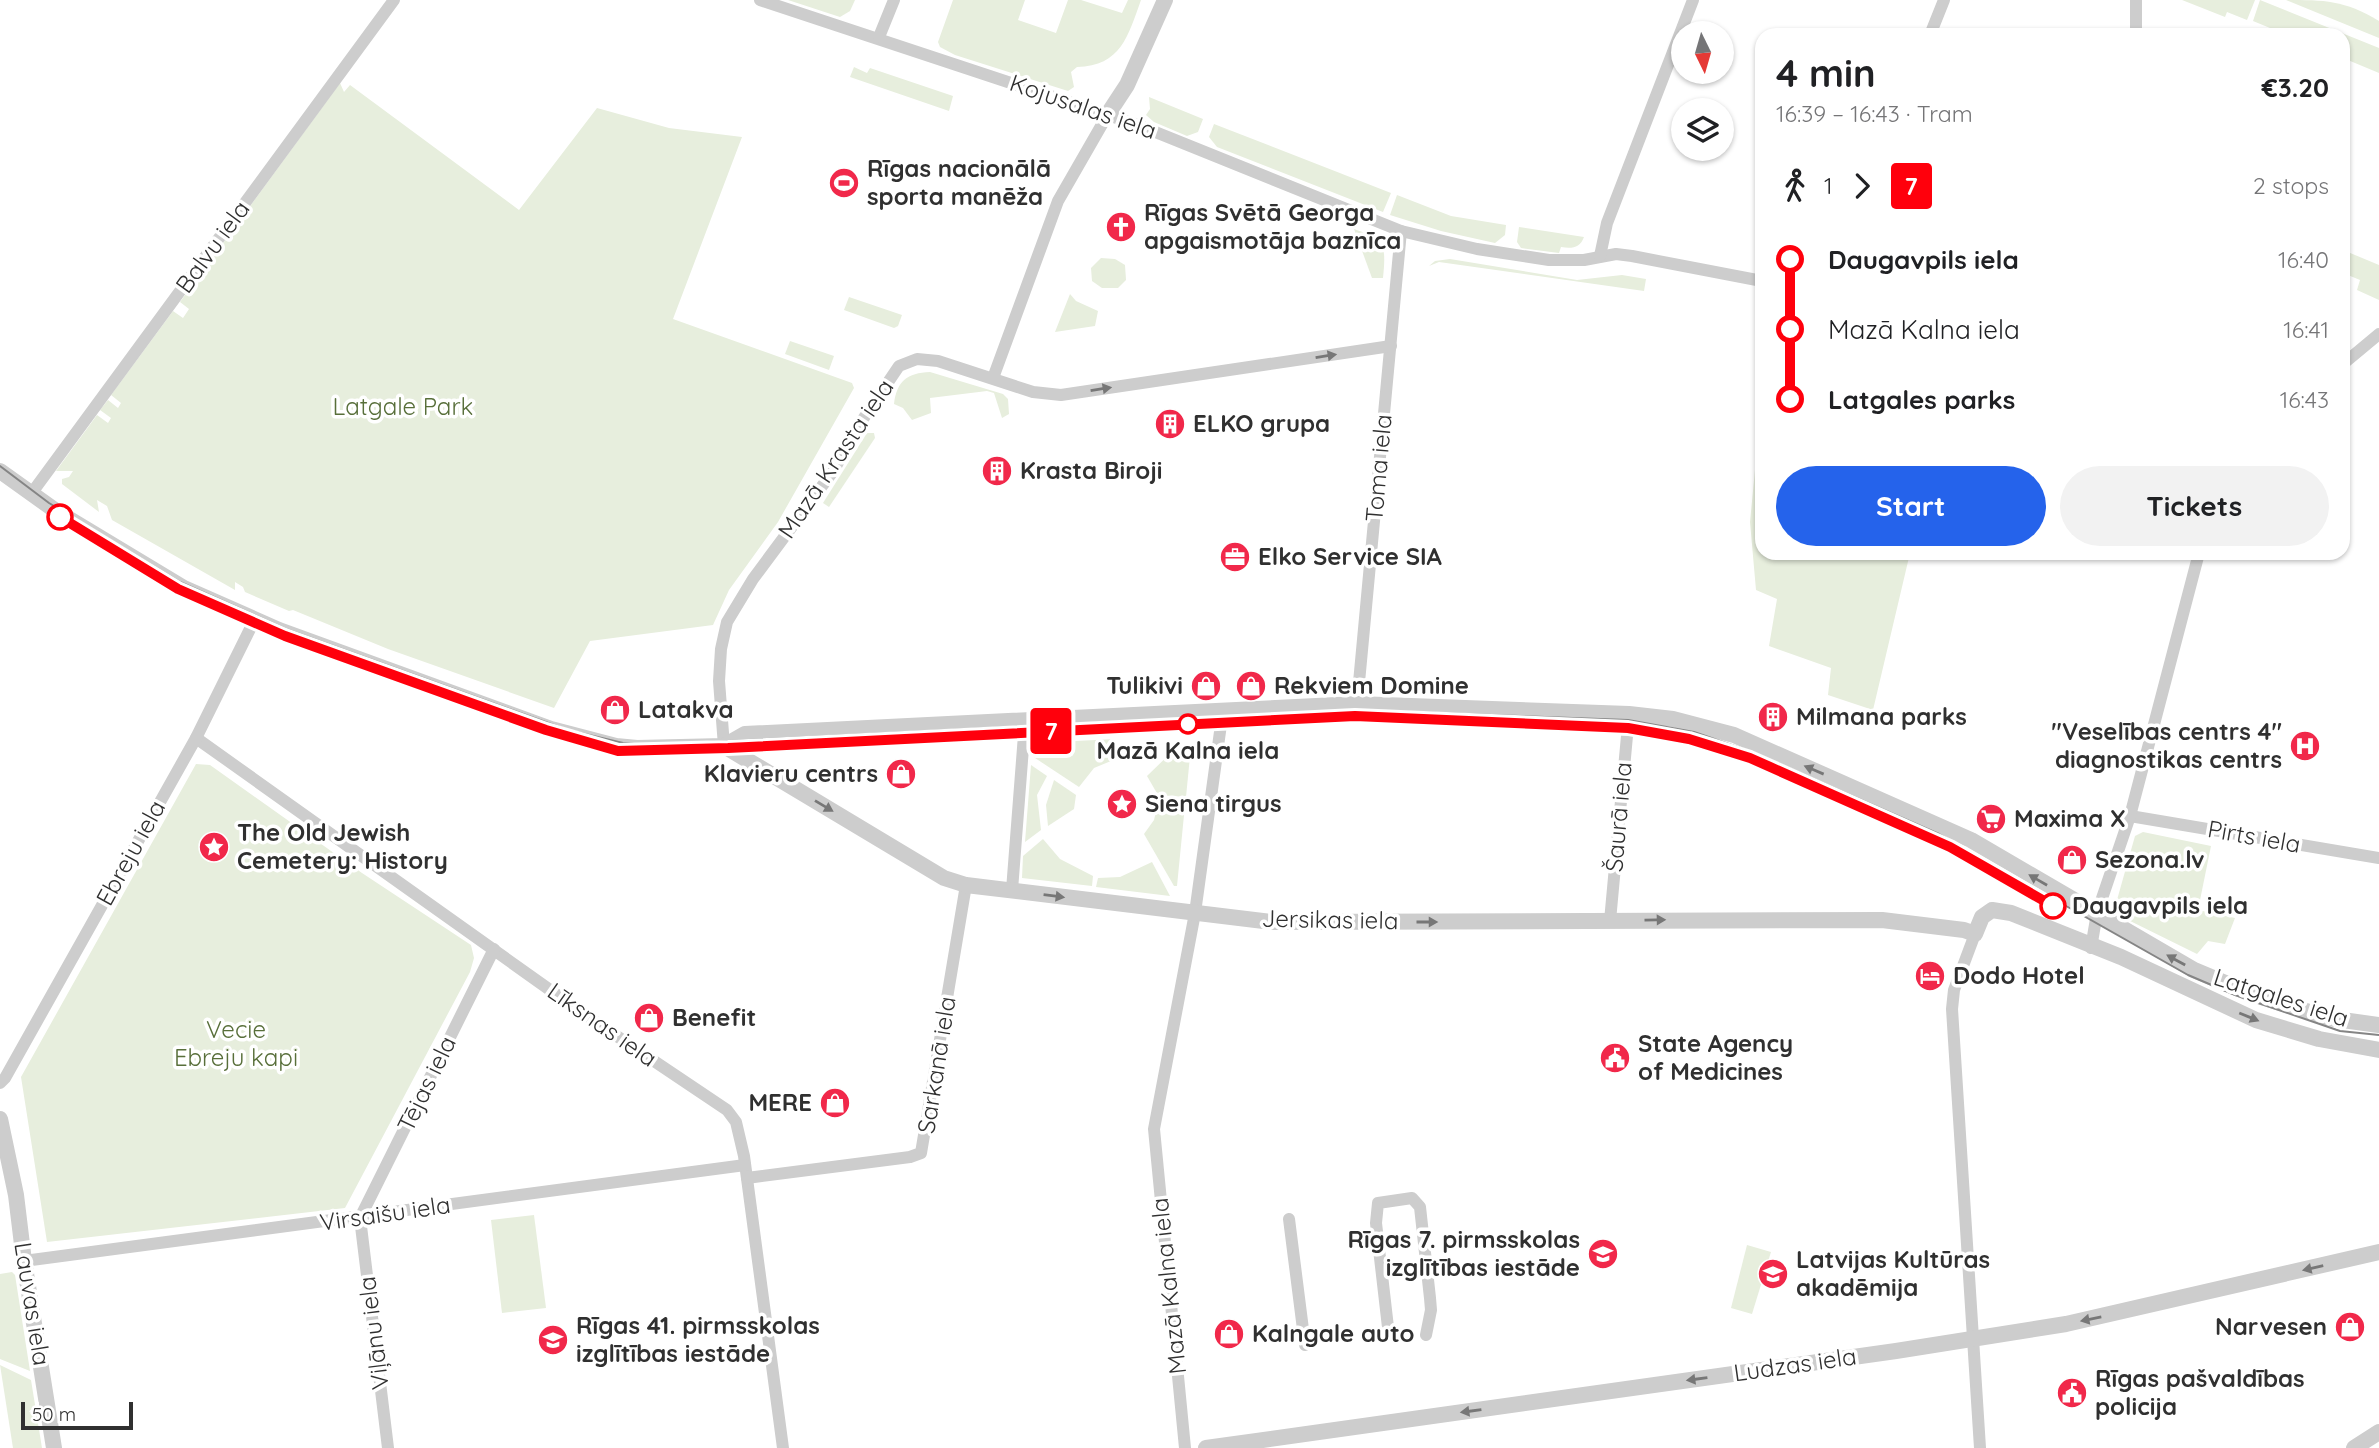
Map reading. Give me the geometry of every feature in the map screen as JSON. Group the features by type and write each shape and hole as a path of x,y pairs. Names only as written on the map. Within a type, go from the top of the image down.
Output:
{"street":[{"name":"Balvu iela","path":"31,494 394,0"},
{"name":"Kojusalas iela","path":"760,0 1108,114 1401,231"},
{"path":"879,37 894,0"},
{"path":"993,378 1058,201 1127,85 1165,0"},
{"path":"1600,256 1607,223 1693,0"},
{"path":"1933,28 1944,0"},
{"path":"2136,0 2136,28"},
{"path":"1401,231 1477,249 1549,260 1568,262 1616,254 1666,260 1755,279"},
{"name":"Toma iela","path":"1357,704 1401,231"},
{"path":"2350,358 2379,334"},
{"name":"Mazā Krasta iela","path":"724,746 719,681 721,649 727,622 752,579 834,470 879,392 899,366 917,359 938,361 1033,392 1061,395 1391,346"},
{"name":"Latgales iela","path":"0,471 31,494 184,588 255,619 323,647 527,720 598,742 636,748 724,746 745,734 1357,704 1629,714 1702,725 1758,746 1971,841 2194,970 2249,993 2328,1018 2379,1026"},
{"path":"2091,947 2097,913 2130,816 2197,560"},
{"name":"Ebreju iela","path":"0,1083 196,738 255,619"},
{"name":"Mazā Kalna iela","path":"1185,1448 1154,1129 1195,913 1223,710"},
{"name":"Šaurā iela","path":"1610,921 1629,714"},
{"path":"1012,890 1025,722"},
{"name":"Līksnas iela","path":"196,738 727,1110 737,1122 783,1448"},
{"name":"Jersikas iela","path":"724,746 944,878 966,885 1272,922 1882,920 1964,930 1975,934"},
{"name":"Pirts iela","path":"2130,816 2379,858"},
{"name":"Sarkanā iela","path":"746,1171 910,1157 921,1153 966,885"},
{"name":"Latgales iela","path":"1975,934 1982,917 1992,910 2022,918 2121,957 2256,1020 2319,1039 2379,1050"},
{"path":"1975,934 1954,990 1952,1009 1980,1448"},
{"name":"Tējas iela","path":"360,1218 494,949"},
{"name":"Lauvas iela","path":"0,1119 16,1195 54,1448"},
{"name":"Virsaišu iela","path":"24,1261 746,1171"},
{"path":"1389,1336 1376,1223 1378,1203 1412,1198 1420,1207 1430,1297 1431,1310 1426,1335"},
{"name":"Viļānu iela","path":"360,1218 388,1448"},
{"path":"1290,1219 1305,1346"},
{"name":"Ludzas iela","path":"1206,1448 1974,1339 2134,1311 2379,1252"},
{"path":"2354,1448 2379,1432"}],"green space":[{"path":"788,0 855,0 850,11 840,17"},
{"path":"953,0 1025,0 1018,20 1056,33 1068,0 1081,0 1122,13 1128,0 1141,0 1121,47 1104,61 1077,67 1071,72 1074,87 1068,91 955,55 940,47 938,42"},
{"path":"2182,0 2255,0 2247,20 2227,12 2225,17"},
{"path":"2260,0 2329,28 2270,28 2253,21"},
{"path":"2286,0 2323,1 2355,9 2379,21 2379,38"},
{"path":"2350,36 2379,48 2379,73 2350,61"},
{"path":"854,67 867,73 870,68 953,96 949,111 850,77"},
{"name":"Latgale Park","path":"340,83 344,92 350,85 519,210 597,108 669,128 742,137 673,319 852,383 854,388 778,522 729,590 713,625 590,641 554,708 388,649 293,610 289,611 245,592 243,587 235,582 235,590 112,520 107,506 97,500 99,512 62,484 62,479 69,477 73,471 56,471 97,415 108,423 111,418 100,410 108,400 118,408 121,403 111,395 173,311 183,318 189,309 180,302"},
{"path":"1149,97 1203,119 1198,132 1187,136 1154,122 1146,115 1150,109"},
{"path":"1214,124 1391,193 1383,212 1217,147 1209,137"},
{"path":"1397,195 1451,216 1506,225 1505,235 1495,243 1441,231 1390,215"},
{"path":"1519,227 1584,237 1575,247 1561,247 1559,253 1521,248 1517,242"},
{"path":"1354,229 1372,237 1382,246 1383,278 1372,278"},
{"path":"2350,253 2379,265 2379,300 2357,290 2360,280 2350,276"},
{"path":"1101,258 1115,259 1125,265 1126,280 1118,288 1102,288 1092,281 1091,268"},
{"path":"1450,259 1577,280 1622,275 1646,279 1644,291 1439,262 1429,266 1435,261"},
{"path":"1070,294 1076,301 1098,311 1095,326 1055,332"},
{"path":"849,297 902,315 898,326 894,328 844,310"},
{"path":"790,341 834,356 829,370 785,354"},
{"path":"930,372 1003,394 1008,399 1009,414 1002,418 994,393 987,391 930,398 931,413 912,420 903,408 894,404 898,389 909,377"},
{"path":"867,433 874,433 875,438 829,507 823,503"},
{"path":"1755,470 1755,560 1908,560 1873,710 1828,695 1831,668 1769,646 1777,599 1756,590 1750,522"},
{"name":"Siena tirgus","path":"1115,739 1111,761 1094,768 1079,787 1032,756 1032,748 1036,743"},
{"path":"1178,746 1191,746 1186,797 1158,795 1147,776"},
{"name":"Vecie Ebreju kapi","path":"196,764 210,765 362,873 471,945 474,958 470,972 345,1208 47,1242 21,1077"},
{"path":"1031,765 1047,776 1037,795 1041,830 1025,842"},
{"path":"1054,780 1076,795 1074,809 1048,826 1046,805"},
{"path":"1158,803 1185,805 1177,886 1174,886 1144,834 1154,820"},
{"path":"2143,832 2211,846 2198,910 2235,918 2225,944 2208,941 2197,954 2120,916 2117,900 2135,836"},
{"path":"1043,839 1060,859 1093,876 1092,886 1022,878 1023,856"},
{"path":"1152,862 1170,896 1096,887 1098,878 1120,877"},
{"path":"534,1215 546,1308 502,1313 491,1220"},
{"path":"1747,1245 1771,1252 1752,1314 1731,1308"},
{"path":"12,1272 15,1275 30,1371 0,1359 0,1274"},
{"path":"0,1365 31,1380 42,1448 13,1448"}],"tram line":[{"path":"0,466 49,503 180,582 286,629 568,730 623,743 645,745 1356,710 1628,720 1694,732 1752,752 1939,834 2188,975 2235,995 2340,1031 2379,1035"},
{"name":"7","path":"60,517 178,589 285,636 546,730 618,751 840,743 1355,716 1628,728 1689,739 1750,758 1936,840 2053,906"}],"place":[{"name":"Rīgas nacionālā sporta manēža","path":"844,183"},
{"name":"Rīgas Svētā Georga apgaismotāja baznīca","path":"1121,227"},
{"name":"ELKO grupa","path":"1170,424"},
{"name":"Krasta Biroji","path":"997,471"},
{"name":"Elko Service SIA","path":"1235,557"},
{"name":"Tulikivi","path":"1206,686"},
{"name":"Rekviem Domine","path":"1251,686"},
{"name":"Latakva","path":"615,710"},
{"name":"Milmana parks","path":"1773,717"},
{"name":"Mazā Kalna iela","path":"1188,724"},
{"name":"\"Veselības centrs 4\" diagnostikas centrs","path":"2305,746"},
{"name":"Klavieru centrs","path":"901,774"},
{"name":"Siena tirgus","path":"1122,804"},
{"name":"Maxima X","path":"1991,819"},
{"name":"The Old Jewish Cemetery: History","path":"214,847"},
{"name":"Sezona.lv","path":"2072,860"},
{"name":"Daugavpils iela","path":"2053,906"},
{"name":"Dodo Hotel","path":"1930,976"},
{"name":"Benefit","path":"649,1018"},
{"name":"State Agency of Medicines","path":"1615,1058"},
{"name":"MERE","path":"835,1103"},
{"name":"Rīgas 7. pirmsskolas izglītības iestāde","path":"1603,1254"},
{"name":"Latvijas Kultūras akadēmija","path":"1773,1274"},
{"name":"Narvesen","path":"2350,1327"},
{"name":"Kalngale auto","path":"1229,1334"},
{"name":"Rīgas 41. pirmsskolas izglītības iestāde","path":"553,1340"},
{"name":"Rīgas pašvaldības policija","path":"2072,1393"}]}
